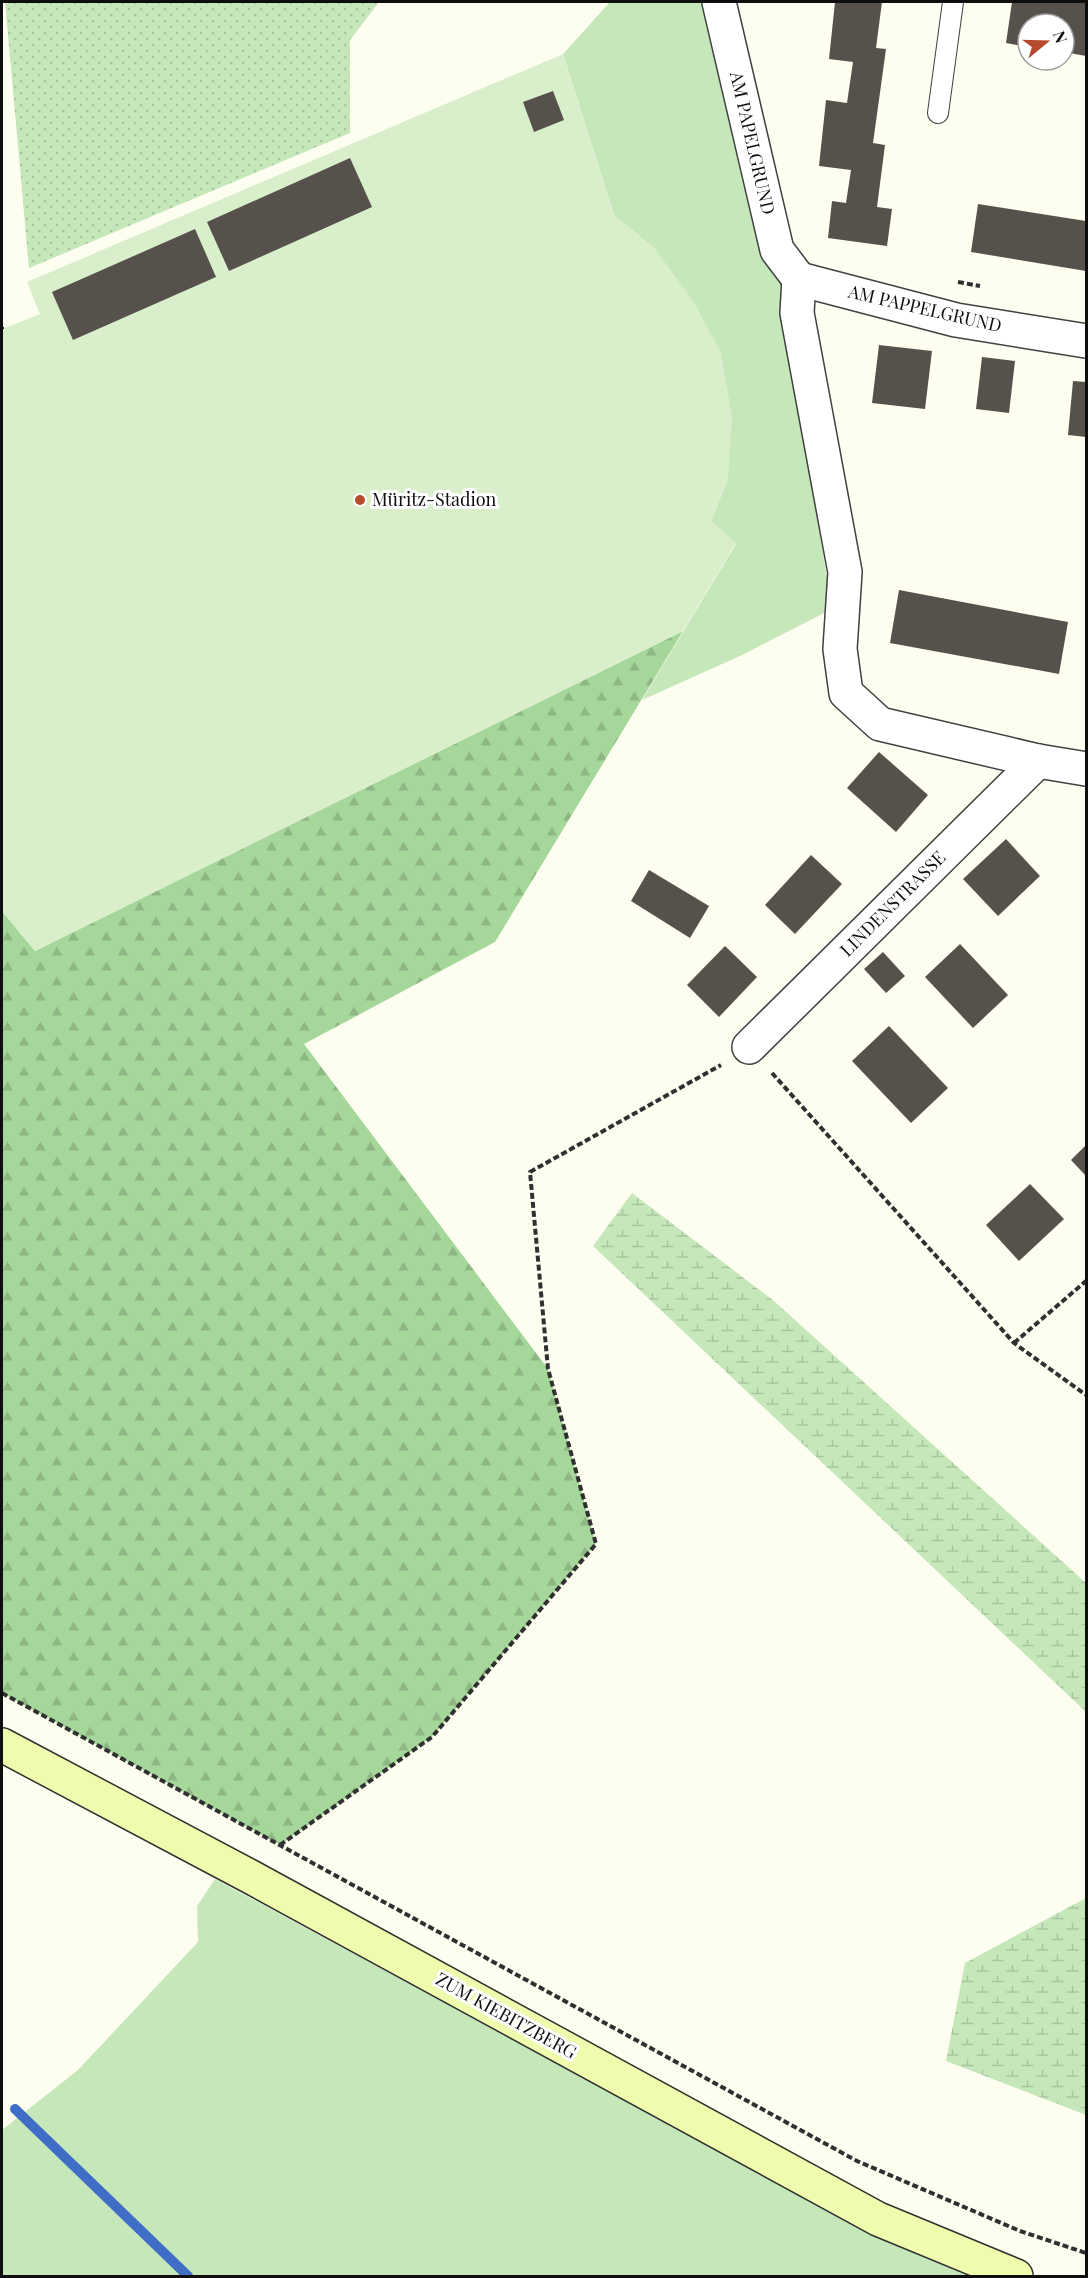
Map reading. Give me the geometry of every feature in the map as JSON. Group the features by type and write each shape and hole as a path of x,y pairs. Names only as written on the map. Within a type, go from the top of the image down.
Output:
{"street":[{"name":"AM PAPELGRUND","path":"719,2 777,250 799,279"},
{"name":"AM PAPPELGRUND","path":"799,279 956,320 1086,341"},
{"path":"799,279 797,313 845,573 840,649 846,693 880,724 1038,761 1086,769"},
{"name":"LINDENSTRASSE","path":"749,1047 1038,761"},
{"name":"ZUM KIEBITZBERG","path":"2,1745 251,1877 878,2218 1016,2277"}],"lane":[{"path":"938,113 953,2"}],"path":[{"path":"280,1845 432,1737 596,1544 548,1369 530,1172 705,1076 749,1047 1014,1343 1086,1395"},
{"path":"1014,1343 1086,1281"},
{"path":"2,1693 857,2161 1020,2231 1086,2253"}],"green space":[{"path":"5,2 379,2 350,40 350,133 29,268"},
{"path":"610,2 719,2 799,279 784,312 832,609 742,655 642,700 736,544 711,521 728,479 655,249 614,215 563,54"},
{"name":"Müritz-Stadion","path":"563,54 614,215 655,249 694,302 721,353 732,417 728,479 711,521 736,543 683,631 35,951 2,911 2,329 40,314 27,282"},
{"path":"683,631 495,942 304,1044 548,1369 596,1544 432,1737 280,1845 2,1693 2,911 35,951"},
{"path":"632,1193 774,1301 1086,1583 1086,1712 593,1246"},
{"path":"215,1879 791,2190 974,2276 2,2276 2,2130 78,2070 198,1942 197,1906"},
{"path":"1086,1898 1086,2115 946,2061 965,1963"}],"building":[{"path":"835,2 882,2 876,48 886,49 873,143 885,145 877,207 892,209 887,246 828,238 832,201 846,203 851,170 819,166 826,100 847,103 853,62 829,59"},
{"path":"1012,2 1086,2 1086,56 1076,54 1076,12 1016,12 1016,45 1006,43"},
{"path":"553,91 564,120 534,132 523,102"},
{"path":"350,158 372,207 229,271 207,222"},
{"path":"978,204 1086,221 1086,271 971,252"},
{"path":"195,229 216,277 73,340 52,292"},
{"path":"879,345 932,351 925,409 872,403"},
{"path":"982,357 1015,361 1009,413 976,409"},
{"path":"1073,381 1086,382 1086,437 1068,435"},
{"path":"899,590 1068,622 1059,674 890,643"},
{"path":"879,752 928,795 896,832 847,788"},
{"path":"1006,839 1040,876 998,916 963,879"},
{"path":"811,855 842,884 795,934 765,905"},
{"path":"649,870 709,906 690,938 631,901"},
{"path":"960,944 1008,995 973,1028 925,977"},
{"path":"725,946 757,977 719,1017 687,985"},
{"path":"883,952 905,976 886,993 864,969"},
{"path":"889,1026 948,1088 911,1123 852,1061"},
{"path":"1086,1145 1086,1176 1071,1160"},
{"path":"1030,1184 1064,1219 1019,1261 986,1225"}],"waterway":[{"path":"15,2109 188,2276"}],"place":[{"name":"Müritz-Stadion","path":"360,500"}]}
